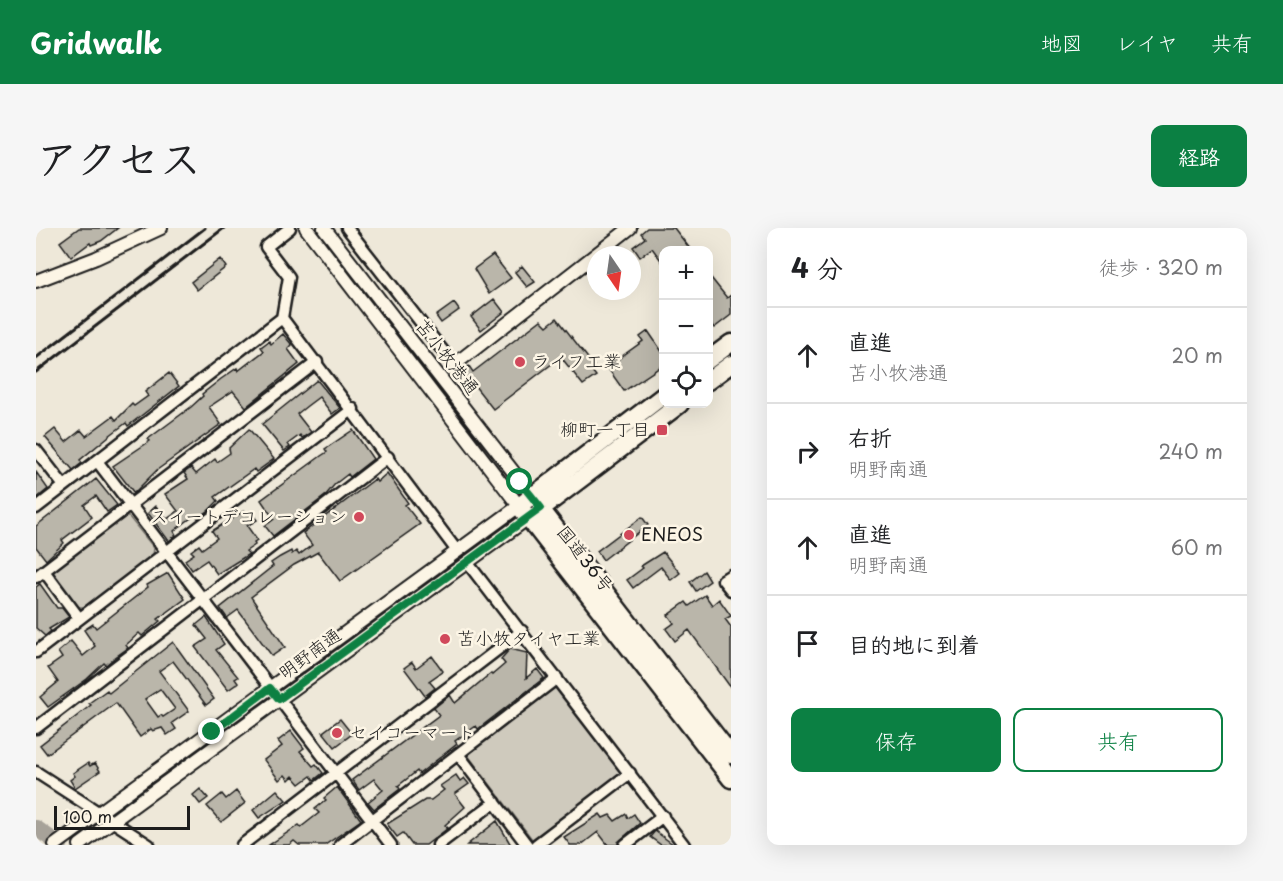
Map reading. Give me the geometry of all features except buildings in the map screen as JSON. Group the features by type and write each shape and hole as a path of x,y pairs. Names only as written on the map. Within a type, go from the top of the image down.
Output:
{"highway":[{"path":"713,356 731,343"},
{"path":"713,377 731,364"},
{"path":"530,507 659,398"},
{"path":"530,507 674,408"},
{"name":"国道36号","path":"530,507 645,639 731,755"},
{"name":"国道36号","path":"530,507 731,779"}],"street":[{"path":"36,280 96,258 161,228"},
{"path":"36,508 282,318 289,277 266,247 290,228"},
{"name":"苫小牧港通","path":"324,228 530,507"},
{"path":"347,228 454,365 630,228"},
{"name":"苫小牧港通","path":"308,231 530,507"},
{"path":"282,318 457,551"},
{"path":"79,618 40,574 317,362"},
{"path":"36,652 352,409"},
{"path":"36,450 64,486"},
{"path":"36,728 388,457"},
{"path":"97,461 391,845"},
{"name":"明野南通","path":"55,845 457,551 530,507"},
{"name":"明野南通","path":"80,845 467,562 530,507"},
{"path":"467,562 684,845"},
{"path":"731,574 723,580 731,590"},
{"path":"392,600 400,612"},
{"path":"242,845 522,631"},
{"path":"340,845 557,678"},
{"path":"458,754 527,845"},
{"path":"36,772 99,814 107,826 149,845"},
{"path":"536,845 630,773"},
{"path":"438,845 495,802"},
{"path":"625,845 663,816"}],"shaded area":[{"path":"122,517 129,517 154,548 153,555 84,607 77,607 52,574 52,569"},
{"path":"556,687 622,774 532,839 467,754"}],"waterway":[{"path":"36,828 60,845"}],"railway":[{"path":"36,358 205,228"},
{"path":"36,372 224,228"}],"place":[{"name":"ライフ工業","path":"520,362"},
{"name":"柳町一丁目","path":"662,430"},
{"name":"スイートデコレーション","path":"359,517"},
{"name":"ENEOS","path":"629,535"},
{"name":"苫小牧タイヤ工業","path":"445,639"},
{"name":"セイコーマート","path":"337,733"}],"route":[{"path":"212,732 270,688 279,699 541,508 520,482"}]}
